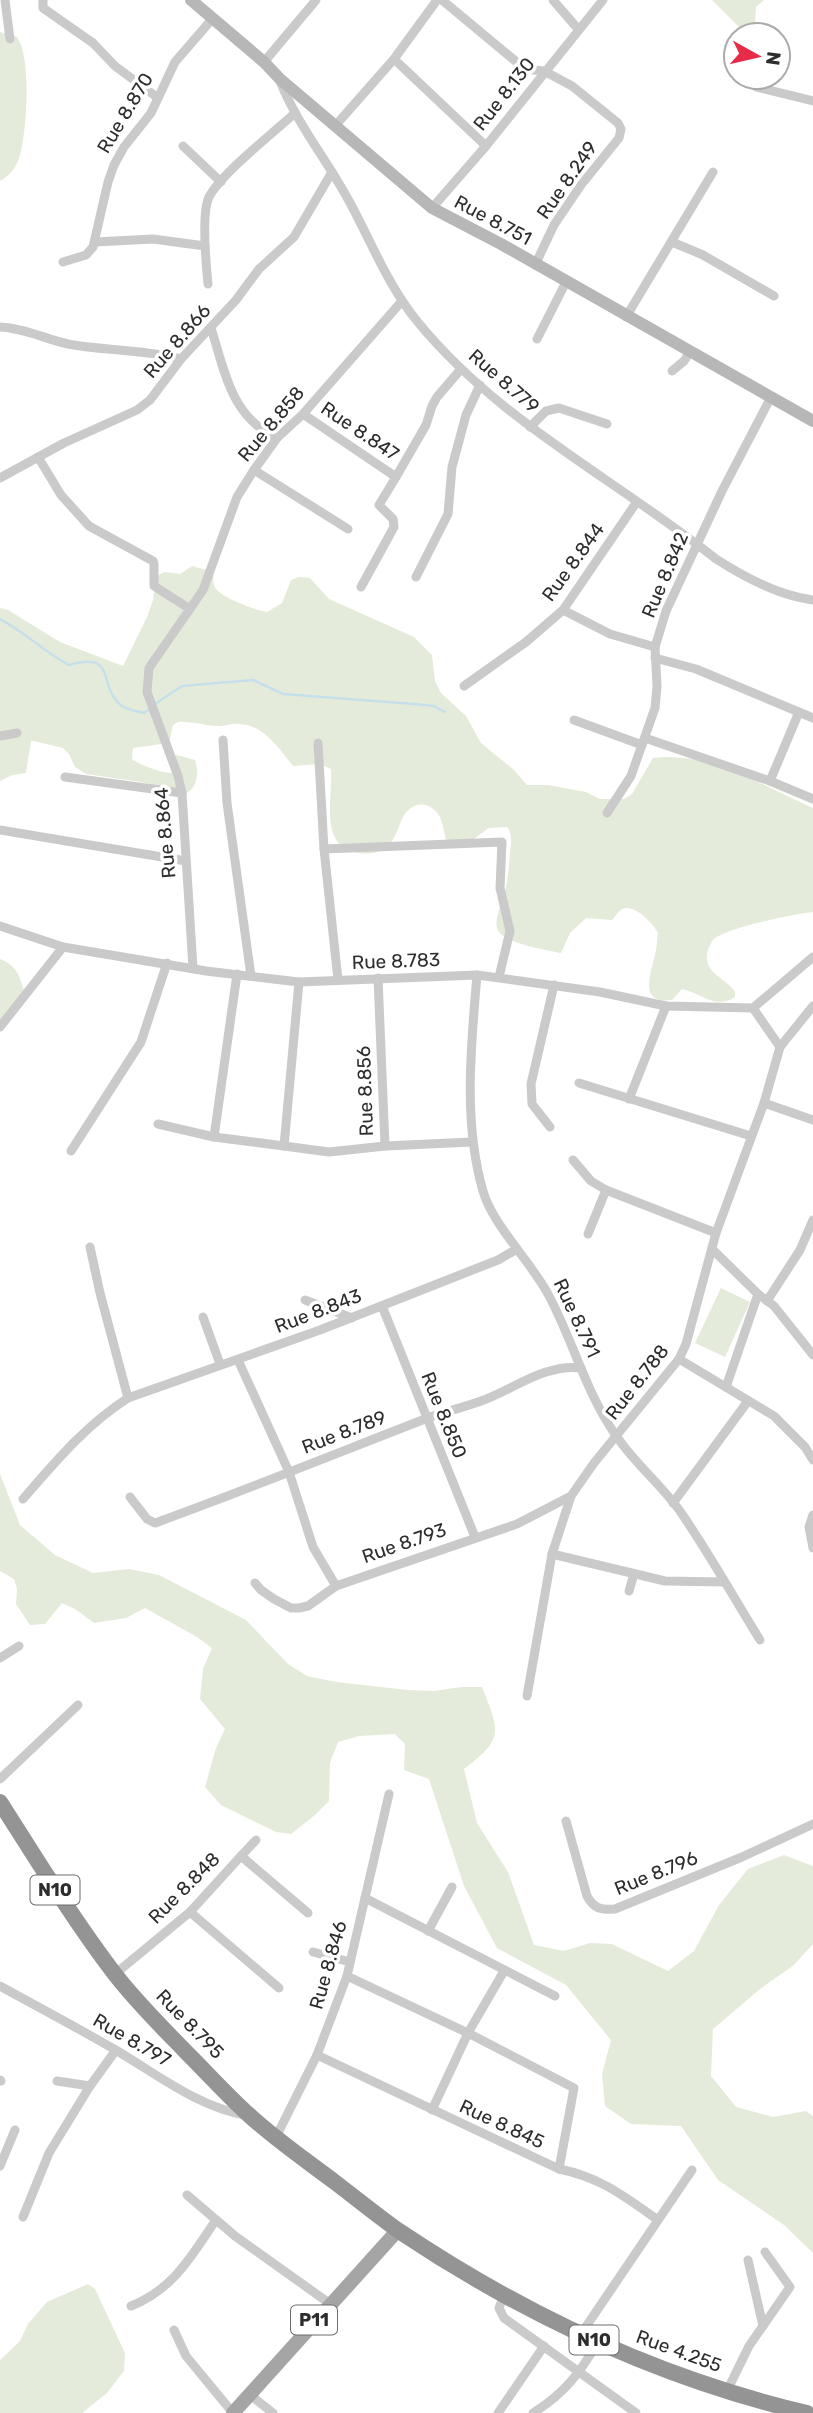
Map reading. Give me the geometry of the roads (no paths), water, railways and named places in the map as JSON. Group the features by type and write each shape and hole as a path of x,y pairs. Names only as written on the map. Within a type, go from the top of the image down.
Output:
{"highway":[{"name":"Rue 8.795","path":"0,1802 58,1894 115,1975 151,2016 250,2116 398,2230"},
{"name":"Rue 4.255","path":"398,2230 504,2295 598,2342 763,2403 807,2413"}],"main road":[{"name":"Rue 8.751","path":"191,0 432,208 813,421"},
{"name":"P11","path":"233,2413 398,2230"}],"street":[{"path":"5,0 10,39"},
{"path":"43,0 43,8 93,43 115,66 158,98"},
{"path":"264,62 316,0"},
{"path":"335,127 394,59 439,0"},
{"name":"Rue 8.249","path":"439,0 525,69 544,71 572,86 618,123 621,130 620,138 580,185 554,225 535,265"},
{"path":"553,0 578,29"},
{"name":"Rue 8.130","path":"432,208 603,0"},
{"name":"Rue 8.870","path":"95,242 111,173 124,147 151,113 175,62 213,18"},
{"path":"394,59 485,146"},
{"name":"Rue 8.779","path":"280,79 295,113 332,172 402,301 423,329 461,369 530,428 736,572 775,591 813,600"},
{"path":"772,91 813,101"},
{"path":"208,284 205,246 209,196 295,113"},
{"path":"183,146 221,182"},
{"name":"Rue 8.866","path":"0,478 136,410 150,400 181,359 236,300 259,269 294,237 332,172"},
{"path":"626,317 713,172"},
{"path":"64,262 86,255 95,242 153,239 205,246"},
{"path":"672,242 703,255 774,296"},
{"path":"537,339 566,282"},
{"name":"Rue 8.858","path":"154,660 203,590 237,497 254,470 277,438 303,414 402,301"},
{"path":"0,327 20,329 68,344 147,352 181,359"},
{"path":"211,328 232,395 250,422 261,431 277,438"},
{"path":"672,370 691,352"},
{"name":"Rue 8.847","path":"303,414 396,477 426,425 432,406 461,369"},
{"path":"416,577 448,514 452,467 466,415 480,386"},
{"name":"Rue 8.842","path":"607,813 631,776 655,708 657,686 654,647 666,611 771,397"},
{"path":"530,428 546,411 559,408 607,424"},
{"path":"38,457 61,495 89,526 153,561 154,586 190,609"},
{"path":"254,470 348,529"},
{"path":"361,587 394,527 393,519 379,505 396,477"},
{"name":"Rue 8.844","path":"464,685 526,642 563,610 636,503"},
{"path":"563,610 610,635 654,647"},
{"path":"654,658 696,669 813,718"},
{"name":"Rue 8.864","path":"154,660 146,680 146,692 174,764 182,793 193,968"},
{"path":"770,781 799,712"},
{"path":"574,720 770,781 813,799"},
{"path":"0,736 17,733"},
{"path":"223,740 227,803 251,976"},
{"path":"318,743 324,849 338,980"},
{"path":"65,777 182,793"},
{"path":"0,830 186,861"},
{"path":"324,849 502,842 500,888 510,931 499,977"},
{"name":"Rue 8.783","path":"0,926 63,947 299,982 477,975 600,992 666,1006 753,1008"},
{"path":"0,1027 63,947"},
{"path":"813,957 753,1008 780,1047 813,1006"},
{"path":"71,1152 141,1042 167,963"},
{"path":"214,1138 237,974"},
{"name":"Rue 8.791","path":"477,975 470,1048 472,1142 483,1193 550,1296 580,1368 616,1437 673,1503 760,1640"},
{"name":"Rue 8.856","path":"158,1124 214,1138 329,1152 385,1146 377,978"},
{"path":"284,1146 299,982"},
{"path":"550,1127 532,1104 531,1084 554,985"},
{"path":"629,1099 666,1006"},
{"name":"Rue 8.788","path":"527,1696 552,1555 571,1496 679,1359 686,1344 716,1233 764,1103 780,1047"},
{"path":"579,1083 751,1136"},
{"path":"764,1103 813,1119"},
{"path":"385,1146 472,1142"},
{"path":"573,1160 591,1181 607,1190 716,1233"},
{"path":"588,1234 607,1190"},
{"path":"767,1301 800,1250 813,1220"},
{"path":"90,1247 128,1398"},
{"name":"Rue 8.843","path":"23,1499 76,1438 102,1414 128,1398 352,1318 498,1260 517,1249"},
{"path":"712,1249 793,1327 813,1355"},
{"path":"726,1387 758,1294"},
{"path":"305,1300 352,1318"},
{"name":"Rue 8.850","path":"382,1306 475,1537"},
{"path":"203,1317 219,1364"},
{"path":"679,1359 775,1416 805,1447 813,1461"},
{"path":"238,1360 289,1472 313,1547 336,1586"},
{"name":"Rue 8.789","path":"130,1497 147,1519 155,1522 426,1419 489,1398 550,1370 580,1368"},
{"path":"673,1503 748,1401"},
{"name":"Rue 8.793","path":"256,1583 261,1590 291,1608 307,1606 336,1586 525,1521 571,1496"},
{"path":"813,1515 809,1527 813,1548"},
{"path":"552,1555 665,1581 724,1582"},
{"path":"629,1591 634,1574"},
{"path":"0,1658 19,1646"},
{"path":"0,1779 78,1705"},
{"name":"Rue 8.846","path":"276,2137 317,2055 347,1976 389,1794"},
{"name":"Rue 8.796","path":"566,1821 587,1896 592,1905 602,1910 615,1909 694,1877 813,1824"},
{"path":"241,1856 256,1840"},
{"name":"Rue 8.848","path":"115,1975 190,1912 241,1856 309,1913"},
{"path":"428,1931 452,1887"},
{"path":"365,1898 555,1996"},
{"path":"190,1912 279,1988"},
{"path":"313,1952 350,1962"},
{"path":"432,2110 468,2033 504,1971"},
{"name":"Rue 8.845","path":"317,2055 559,2169 574,2088 468,2033 347,1976"},
{"name":"Rue 8.797","path":"0,1986 209,2104 226,2112 250,2116"},
{"path":"23,2217 49,2153 90,2086 116,2050"},
{"path":"57,2081 90,2086"},
{"path":"0,2166 15,2130"},
{"path":"559,2169 583,2174 604,2183 658,2220"},
{"path":"581,2334 692,2170"},
{"path":"187,2195 234,2236 329,2304"},
{"path":"131,2306 148,2299 175,2278 216,2220"},
{"path":"727,2390 749,2346 790,2287 765,2252"},
{"path":"748,2260 763,2326"},
{"path":"504,2295 499,2308 504,2318 636,2413"},
{"path":"174,2330 186,2356 233,2413"},
{"path":"533,2413 553,2401 581,2371 598,2342"},
{"path":"498,2413 544,2346"},
{"path":"249,2394 273,2413"}],"waterway":[{"path":"0,619 69,665 85,662 101,667 114,698 122,706 144,713 150,709"},
{"path":"155,704 182,686 253,680 283,694 434,706 445,712"}]}
